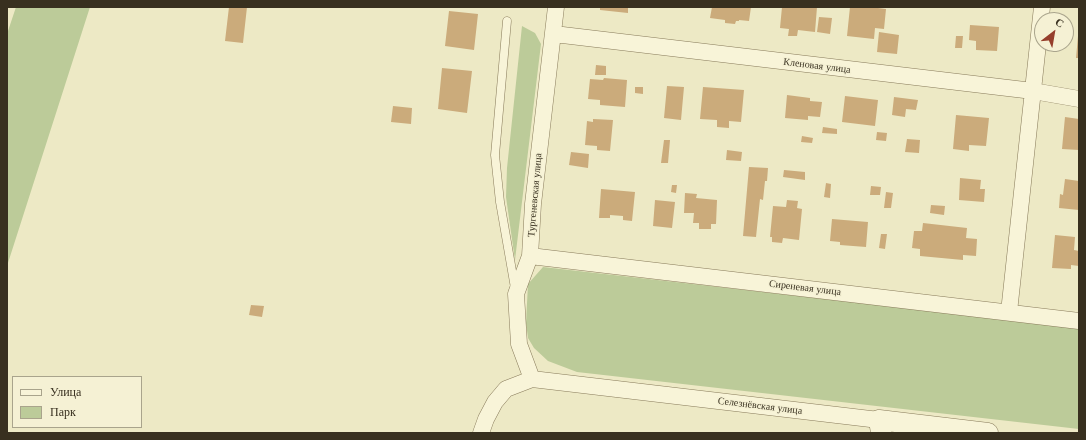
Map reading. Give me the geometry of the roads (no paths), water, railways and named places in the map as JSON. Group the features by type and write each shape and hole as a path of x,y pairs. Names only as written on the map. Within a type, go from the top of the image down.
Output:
{"street":[{"name":"Тургеневская улица","path":"532,379 519,344 516,294 530,256 535,189 556,7"},
{"path":"1009,312 1042,7"},
{"name":"Кленовая улица","path":"554,34 1033,92 1079,99"},
{"name":"Сиреневая улица","path":"530,256 1079,320"},
{"path":"481,433 486,419 495,402 506,389 532,379"},
{"name":"Селезнёвская улица","path":"532,379 880,426 988,433"}],"lane":[{"path":"507,21 495,155 501,209 516,294"}]}
